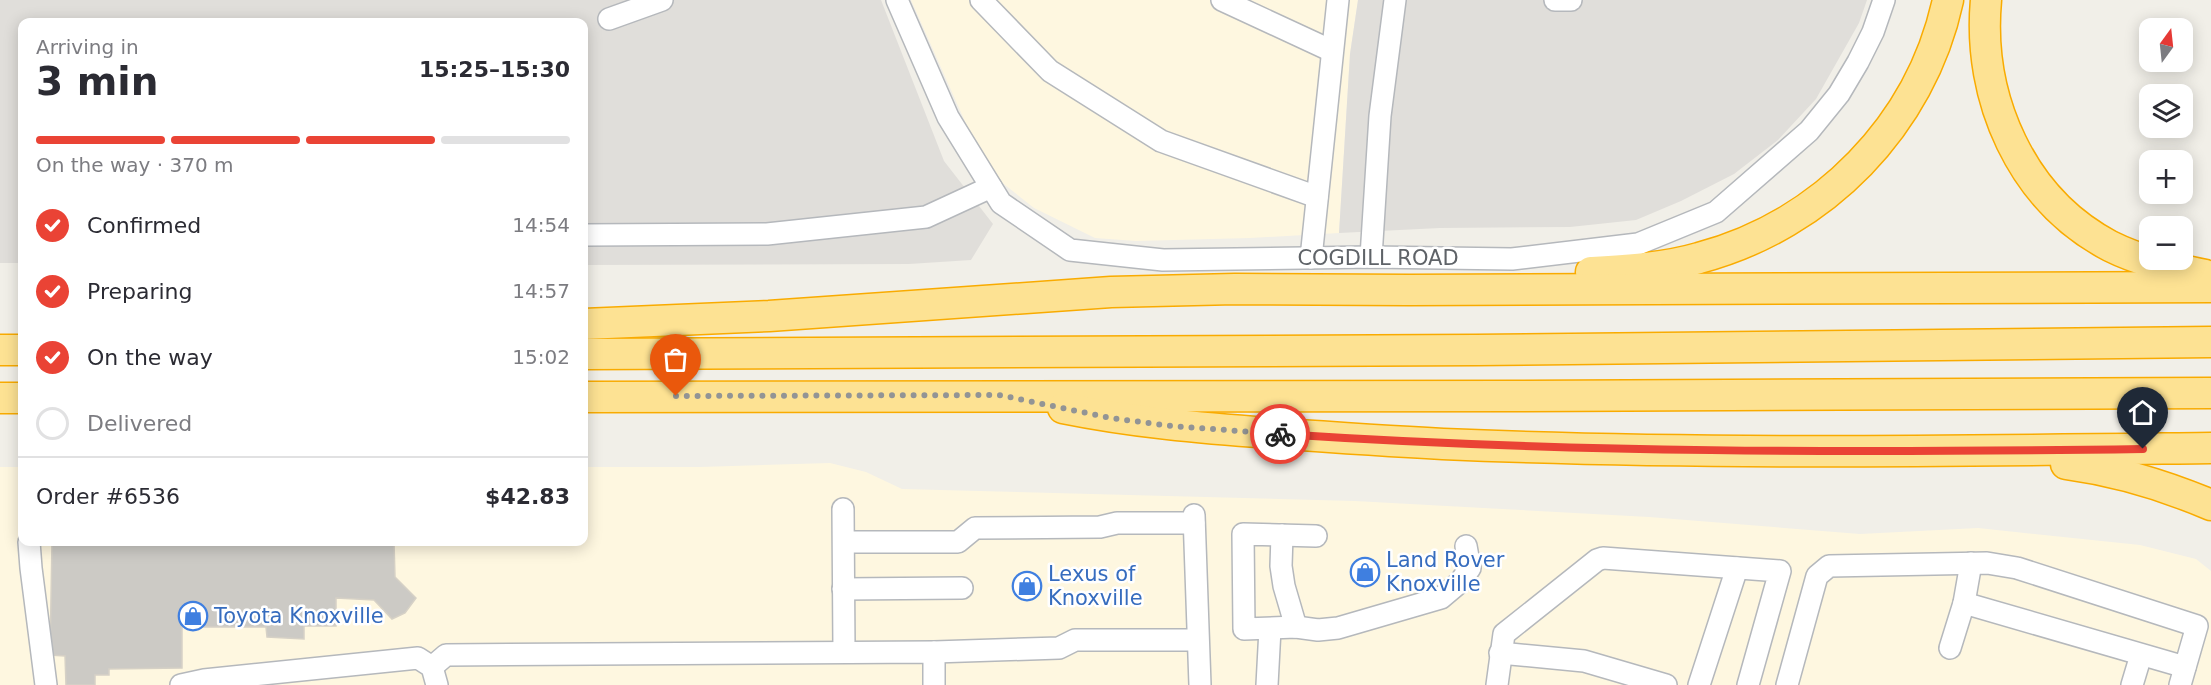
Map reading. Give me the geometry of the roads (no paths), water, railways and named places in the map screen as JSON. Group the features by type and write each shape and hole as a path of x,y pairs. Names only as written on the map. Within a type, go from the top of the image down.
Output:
{"highway":[{"path":"588,324 792,314 1301,280 1618,271 1698,259 1726,250 1793,217 1868,156 1890,130 1914,93 1928,63 1948,0"},
{"path":"1986,0 1985,53 1996,103 2012,146 2035,183 2066,215 2109,245 2162,266 2211,276"},
{"path":"1111,292 1235,289 2211,287"},
{"path":"588,354 1488,350 2211,342"},
{"path":"0,350 18,350"},
{"path":"588,397 2211,393"},
{"path":"999,395 1111,418 1171,426 1376,441 1649,450 2211,448"},
{"path":"0,398 18,398"},
{"path":"1983,450 2111,471 2153,482 2211,505"}],"street":[{"path":"609,19 662,0"},
{"name":"COGDILL ROAD","path":"897,0 948,117 1001,203 1070,250 1164,260 1371,257 1512,259 1638,244 1716,212 1809,131 1839,94 1863,52 1884,0"},
{"path":"981,0 1050,71 1161,141 1317,197"},
{"path":"1222,0 1332,51"},
{"path":"1311,258 1338,0"},
{"path":"1371,257 1380,116 1395,0"},
{"path":"588,235 767,234 926,217 991,187"},
{"path":"843,509 844,651"},
{"path":"844,542 958,542 975,528 1100,527 1117,523 1194,519 1200,685"},
{"path":"1316,536 1244,534 1244,629 1338,628 1441,598 1460,582 1470,568 1466,546"},
{"path":"1282,535 1281,566 1284,586 1296,627"},
{"path":"29,546 46,685"},
{"path":"1497,685 1504,634 1597,560 1603,558 1780,571 1748,685"},
{"path":"1950,648 1964,603 1971,563"},
{"path":"1786,685 1817,576 1829,566 1987,563 2016,568 2197,626 2183,676 2141,655 1964,603"},
{"path":"1699,685 1737,568"},
{"path":"843,589 962,588"},
{"path":"1267,685 1270,629"},
{"path":"181,685 204,680 418,658 434,676 446,655 934,652 1059,648 1075,639 1197,640"},
{"path":"934,652 934,685"},
{"path":"1500,654 1584,661 1666,685"},
{"path":"2132,685 2141,655"}],"place":[{"name":"Land Rover Knoxville","path":"1365,572"},
{"name":"Lexus of Knoxville","path":"1027,586"},
{"name":"Toyota Knoxville","path":"193,616"}]}
